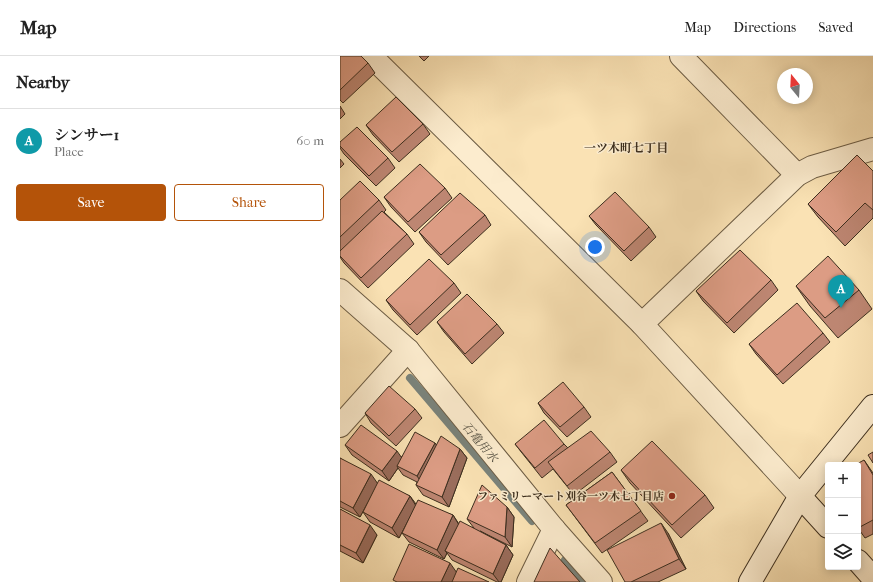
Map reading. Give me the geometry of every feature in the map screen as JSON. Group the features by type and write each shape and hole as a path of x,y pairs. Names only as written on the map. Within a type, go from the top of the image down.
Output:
{"street":[{"path":"371,56 642,324 825,524"},
{"path":"681,56 797,175"},
{"path":"642,324 797,175 812,168 873,148"},
{"path":"340,290 408,350 554,529 601,582"},
{"path":"340,426 408,350"},
{"path":"750,582 800,496 873,406"},
{"path":"528,582 554,529"},
{"path":"861,564 873,578"}],"building":[{"path":"340,56 361,56 368,63 340,90"},
{"path":"396,97 423,124 392,152 366,125"},
{"path":"357,127 388,158 369,176 340,146 340,142"},
{"path":"857,155 873,171 873,210 865,203 836,232 808,204"},
{"path":"420,164 445,188 408,222 384,197"},
{"path":"360,181 379,200 340,237 340,200"},
{"path":"615,192 649,227 624,251 589,216"},
{"path":"460,193 485,215 441,255 419,232"},
{"path":"382,211 407,234 361,278 340,256 340,251"},
{"path":"740,250 771,280 727,323 696,291"},
{"path":"828,256 859,290 825,318 796,286"},
{"path":"429,259 454,283 410,325 386,300"},
{"path":"467,294 497,324 465,354 437,322"},
{"path":"797,303 823,333 777,375 749,344"},
{"path":"563,382 584,407 560,427 538,403"},
{"path":"389,386 415,409 389,436 365,413"},
{"path":"544,420 564,444 535,468 515,444"},
{"path":"361,425 397,451 382,471 345,445"},
{"path":"591,431 610,452 567,486 548,462"},
{"path":"415,432 435,443 417,476 397,466"},
{"path":"441,436 460,449 442,497 416,485"},
{"name":"ファミリーマート刈谷一ツ木七丁目店","path":"652,441 705,495 672,525 621,470"},
{"path":"873,452 873,463 868,455"},
{"path":"340,458 371,474 353,508 340,501"},
{"path":"864,460 873,475 873,520 861,526 861,462"},
{"path":"612,472 641,511 595,543 566,505"},
{"path":"379,480 410,496 392,528 363,512"},
{"path":"482,485 507,507 505,537 467,519"},
{"path":"418,500 453,515 437,550 402,533"},
{"path":"340,509 370,525 356,553 340,545"},
{"path":"460,521 506,545 493,574 445,551"},
{"path":"661,523 679,559 631,582 625,582 607,550"},
{"path":"409,544 450,563 441,582 397,582 393,580"},
{"path":"550,548 580,582 534,582"},
{"path":"458,568 489,582 452,582"}],"waterway":[{"name":"石亀用水","path":"410,378 532,521"},
{"name":"石亀用水","path":"565,560 584,582"}],"place":[{"name":"シンサー1","path":"841,308"},
{"name":"ファミリーマート刈谷一ツ木七丁目店","path":"672,496"}],"district":[{"name":"一ツ木町七丁目","path":"626,148"}]}
